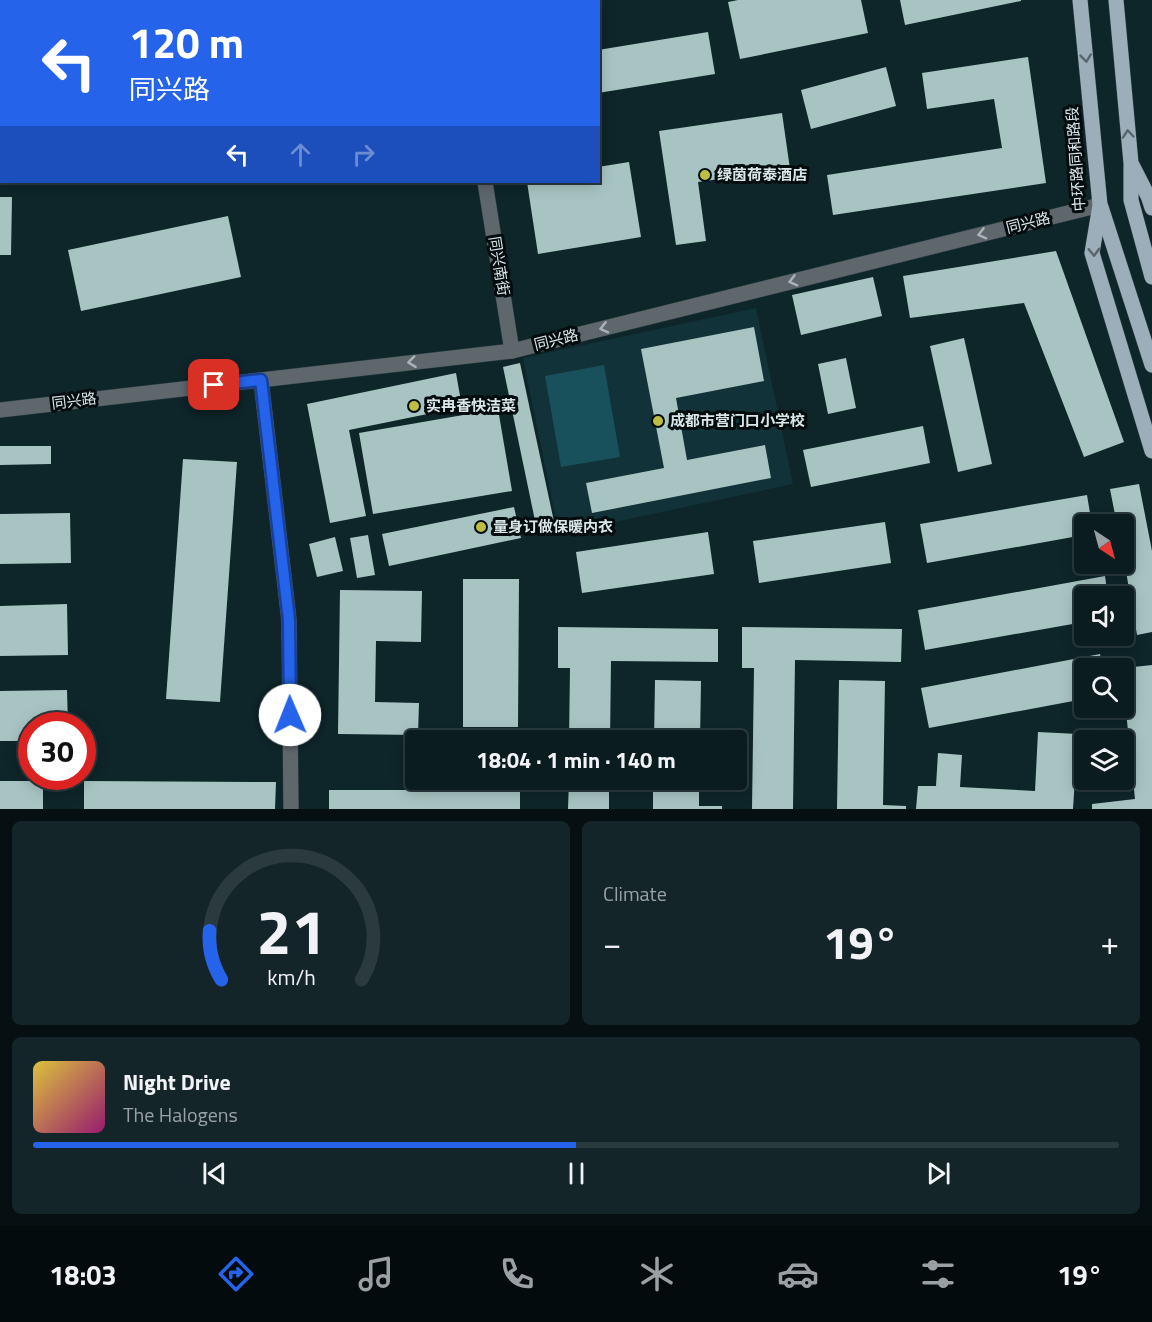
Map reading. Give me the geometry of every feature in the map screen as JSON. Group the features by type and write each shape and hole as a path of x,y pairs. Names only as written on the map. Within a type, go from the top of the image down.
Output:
{"main road":[{"name":"中环路同和路段","path":"1080,0 1100,204 1092,253 1152,451"},
{"path":"1116,0 1131,164 1131,200 1152,277"},
{"path":"1131,164 1151,200"},
{"path":"1100,204 1152,365"}],"street":[{"name":"同兴南街","path":"485,183 512,351"},
{"name":"同兴路","path":"0,410 512,351 1100,204"},
{"path":"261,380 289,620 291,809"}],"shaded area":[{"name":"成都市营门口小学校","path":"756,308 793,484 559,534 523,358"},
{"path":"604,365 620,457 561,467 545,376"}],"building":[{"path":"738,0 861,0 868,33 740,59 728,2"},
{"path":"900,0 1021,0 1021,1 905,25"},
{"path":"708,32 715,74 600,93 600,50"},
{"path":"1028,57 1046,183 833,215 827,175 1002,148 994,99 927,109 922,73"},
{"path":"886,67 896,106 811,129 801,90"},
{"name":"绿茵荷泰酒店","path":"782,113 790,169 698,182 706,241 676,245 659,131"},
{"path":"629,162 641,237 538,254 527,183 600,183 600,167"},
{"path":"0,197 12,197 11,255 0,255"},
{"path":"228,216 241,277 81,311 68,250"},
{"path":"1056,251 1124,442 1084,457 1024,303 910,318 903,276"},
{"path":"873,277 882,316 801,335 792,295"},
{"path":"754,327 764,381 676,398 687,460 765,445 771,478 592,513 586,483 664,468 641,349"},
{"path":"964,338 992,464 958,472 930,346"},
{"path":"846,358 856,408 828,414 818,364"},
{"path":"520,363 556,531 538,535 503,367"},
{"path":"456,373 462,407 349,430 366,516 330,523 307,404"},
{"path":"498,409 512,491 373,514 359,433"},
{"path":"923,426 930,463 811,487 803,450"},
{"path":"0,446 51,446 51,464 0,465"},
{"path":"183,459 237,462 220,702 166,699"},
{"path":"1139,484 1152,551 1152,632 1137,635 1134,618 1134,586 1129,586 1126,574 1134,574 1134,514 1115,514 1110,489"},
{"path":"1087,495 1090,514 1074,514 1074,537 927,563 920,524"},
{"path":"514,507 521,538 389,566 382,534"},
{"path":"70,513 71,563 0,564 0,514"},
{"path":"885,522 891,563 759,583 753,541"},
{"path":"708,532 714,574 582,593 576,552"},
{"path":"368,535 375,575 357,578 350,538"},
{"path":"335,537 343,571 317,577 309,544"},
{"path":"1105,576 1106,586 1074,586 1074,624 925,650 918,610"},
{"path":"463,579 519,579 518,727 463,727"},
{"path":"340,590 422,591 421,642 376,641 375,702 419,703 418,730 405,730 405,735 338,734"},
{"path":"67,604 68,655 0,656 0,606"},
{"path":"558,627 718,629 718,662 611,661 610,730 569,730 570,668 558,668"},
{"path":"742,627 902,629 901,662 795,660 793,809 752,809 754,668 742,668"},
{"path":"1100,654 1101,658 1079,658"},
{"path":"1074,659 1074,701 929,728 921,688"},
{"path":"1152,665 1152,809 1092,809 1092,804 1135,799 1134,730 1128,730 1127,718 1134,718 1134,667"},
{"path":"655,680 701,681 700,730 654,730"},
{"path":"839,680 885,681 883,805 906,806 906,809 837,809"},
{"path":"67,690 68,712 18,712 18,741 0,741 0,691"},
{"path":"1038,732 1074,734 1073,809 916,809 918,786 936,786 938,753 962,755 960,787 1035,791"},
{"path":"0,781 18,781 18,790 43,790 43,809 0,809"},
{"path":"96,781 276,782 275,809 84,809 84,790 96,790"},
{"path":"329,790 520,790 520,809 329,809"},
{"path":"569,790 609,790 609,809 568,809"},
{"path":"653,790 699,790 699,806 722,806 722,809 653,809"}],"place":[{"name":"绿茵荷泰酒店","path":"705,175"},
{"name":"实冉香快洁菜","path":"414,406"},
{"name":"成都市营门口小学校","path":"658,421"},
{"name":"量身订做保暖内衣","path":"481,527"}],"route":[{"path":"214,385 261,380 289,620 290,715"}]}
